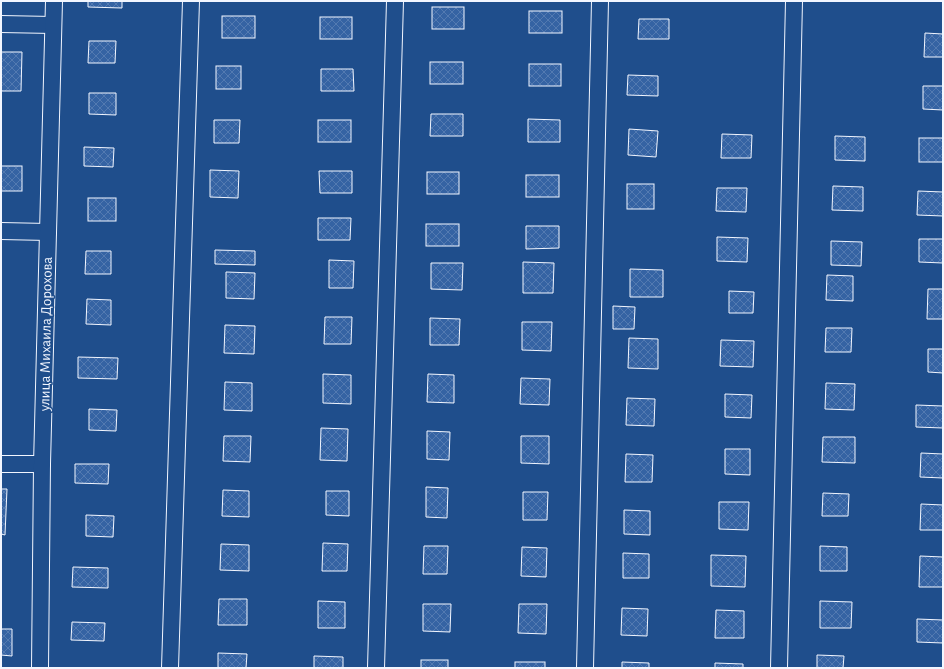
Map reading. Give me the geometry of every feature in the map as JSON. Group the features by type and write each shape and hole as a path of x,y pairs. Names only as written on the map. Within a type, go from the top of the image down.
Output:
{"street":[{"name":"улица Михаила Дорохова","path":"40,668 42,464 54,1"},
{"path":"170,668 191,1"},
{"path":"376,668 395,1"},
{"path":"585,668 600,1"},
{"path":"780,668 794,1"},
{"path":"1,24 53,25"},
{"path":"1,231 48,232"},
{"path":"1,464 42,464"}],"building":[{"path":"88,1 122,1 122,8 88,7"},
{"path":"432,7 464,7 464,29 432,29"},
{"path":"529,11 562,11 562,33 529,33"},
{"path":"222,16 255,16 255,38 222,38"},
{"path":"320,17 352,17 352,39 320,39"},
{"path":"639,19 669,19 669,39 638,39"},
{"path":"925,33 943,34 943,57 924,57"},
{"path":"89,41 116,41 115,63 88,63"},
{"path":"1,52 22,52 21,91 1,91"},
{"path":"430,62 463,62 463,84 430,84"},
{"path":"529,64 561,64 561,86 529,86"},
{"path":"216,66 241,66 241,89 216,89"},
{"path":"321,69 353,69 354,91 321,91"},
{"path":"628,75 658,76 658,96 627,95"},
{"path":"923,86 943,86 943,110 923,109"},
{"path":"89,93 116,93 116,115 89,114"},
{"path":"431,114 463,114 463,136 430,136"},
{"path":"528,119 560,120 560,142 528,142"},
{"path":"214,120 240,120 239,143 214,143"},
{"path":"318,120 351,120 351,142 318,142"},
{"path":"629,129 658,131 656,157 628,155"},
{"path":"722,134 752,135 751,158 721,158"},
{"path":"835,136 865,137 865,161 835,160"},
{"path":"919,138 943,138 943,162 919,162"},
{"path":"84,147 114,148 113,167 84,166"},
{"path":"1,166 22,166 22,191 1,191"},
{"path":"210,170 239,171 238,198 210,197"},
{"path":"319,171 352,171 352,193 320,193"},
{"path":"427,172 459,172 459,194 427,194"},
{"path":"526,175 559,175 559,197 526,197"},
{"path":"627,184 654,184 654,209 627,209"},
{"path":"833,186 863,187 863,211 832,210"},
{"path":"717,188 747,188 746,212 716,211"},
{"path":"918,191 943,192 943,216 917,215"},
{"path":"88,198 116,198 116,221 88,221"},
{"path":"318,218 351,218 350,240 318,240"},
{"path":"426,224 459,224 459,246 426,246"},
{"path":"526,226 559,226 559,248 526,249"},
{"path":"717,237 748,238 747,262 717,261"},
{"path":"919,239 943,239 943,263 919,262"},
{"path":"831,241 862,242 861,266 831,265"},
{"path":"215,250 255,251 255,265 215,264"},
{"path":"86,251 111,251 111,274 85,274"},
{"path":"329,260 354,261 353,288 329,288"},
{"path":"523,262 554,263 553,293 523,293"},
{"path":"431,263 463,263 462,290 431,289"},
{"path":"630,269 663,270 663,297 630,297"},
{"path":"226,272 255,273 254,299 226,298"},
{"path":"827,275 853,276 853,301 826,300"},
{"path":"928,289 943,289 943,319 927,319"},
{"path":"729,291 754,292 753,313 729,313"},
{"path":"87,299 111,300 111,325 86,324"},
{"path":"613,306 635,307 634,329 613,329"},
{"path":"325,317 352,317 351,344 324,344"},
{"path":"430,318 460,319 459,345 430,345"},
{"path":"522,322 552,322 551,351 522,350"},
{"path":"225,325 255,326 254,354 224,353"},
{"path":"826,328 852,328 851,352 825,352"},
{"path":"629,338 658,339 658,369 628,368"},
{"path":"721,340 754,341 753,367 720,366"},
{"path":"928,349 943,349 943,373 928,372"},
{"path":"78,357 118,358 117,379 78,378"},
{"path":"323,374 351,375 351,404 323,403"},
{"path":"428,374 454,375 454,403 427,402"},
{"path":"521,378 550,379 549,405 520,404"},
{"path":"225,382 252,383 252,411 224,410"},
{"path":"826,383 855,384 854,410 825,409"},
{"path":"725,394 752,395 751,418 725,417"},
{"path":"627,398 655,399 654,426 626,425"},
{"path":"916,405 943,406 943,428 916,427"},
{"path":"89,409 117,410 116,431 89,430"},
{"path":"321,428 348,429 347,461 320,460"},
{"path":"427,431 450,432 449,460 427,459"},
{"path":"224,436 251,436 250,462 223,461"},
{"path":"521,436 549,436 549,464 521,463"},
{"path":"823,437 855,437 855,463 822,462"},
{"path":"725,449 750,449 750,475 725,474"},
{"path":"921,453 943,454 943,478 920,477"},
{"path":"626,454 653,455 652,482 625,482"},
{"path":"75,464 109,464 108,484 75,483"},
{"path":"426,487 448,488 447,518 426,517"},
{"path":"1,489 7,489 5,535 1,534"},
{"path":"223,490 249,491 249,517 222,516"},
{"path":"326,491 349,491 349,516 326,515"},
{"path":"523,492 548,492 547,520 523,520"},
{"path":"823,493 849,494 848,516 822,516"},
{"path":"719,502 749,502 748,530 719,529"},
{"path":"921,504 943,505 943,530 920,530"},
{"path":"624,510 650,511 650,535 624,534"},
{"path":"86,515 114,516 113,537 86,536"},
{"path":"323,543 348,544 347,571 322,571"},
{"path":"221,544 249,545 249,571 220,570"},
{"path":"424,546 448,546 447,574 423,574"},
{"path":"820,546 847,547 847,571 820,571"},
{"path":"522,547 547,548 546,577 521,576"},
{"path":"623,553 649,554 649,578 623,578"},
{"path":"711,555 746,556 745,587 711,586"},
{"path":"920,556 943,557 943,587 919,587"},
{"path":"73,567 108,568 108,588 72,587"},
{"path":"219,599 247,599 247,625 218,625"},
{"path":"318,601 345,602 345,628 318,628"},
{"path":"820,601 852,602 851,628 820,628"},
{"path":"423,604 451,604 450,632 423,631"},
{"path":"519,604 547,604 546,634 518,633"},
{"path":"622,608 648,609 647,636 621,635"},
{"path":"716,610 744,611 744,638 715,638"},
{"path":"917,619 943,620 943,643 917,642"},
{"path":"72,622 105,623 104,641 71,640"},
{"path":"1,629 12,629 12,656 1,655"},
{"path":"218,653 247,654 246,668 218,668"},
{"path":"817,655 844,656 843,668 817,668"},
{"path":"314,656 343,657 343,668 314,668"},
{"path":"421,660 448,660 448,668 421,668"},
{"path":"515,662 545,662 545,668 515,668"},
{"path":"622,662 649,663 649,668 622,668"},
{"path":"715,663 743,664 743,668 715,668"}]}
